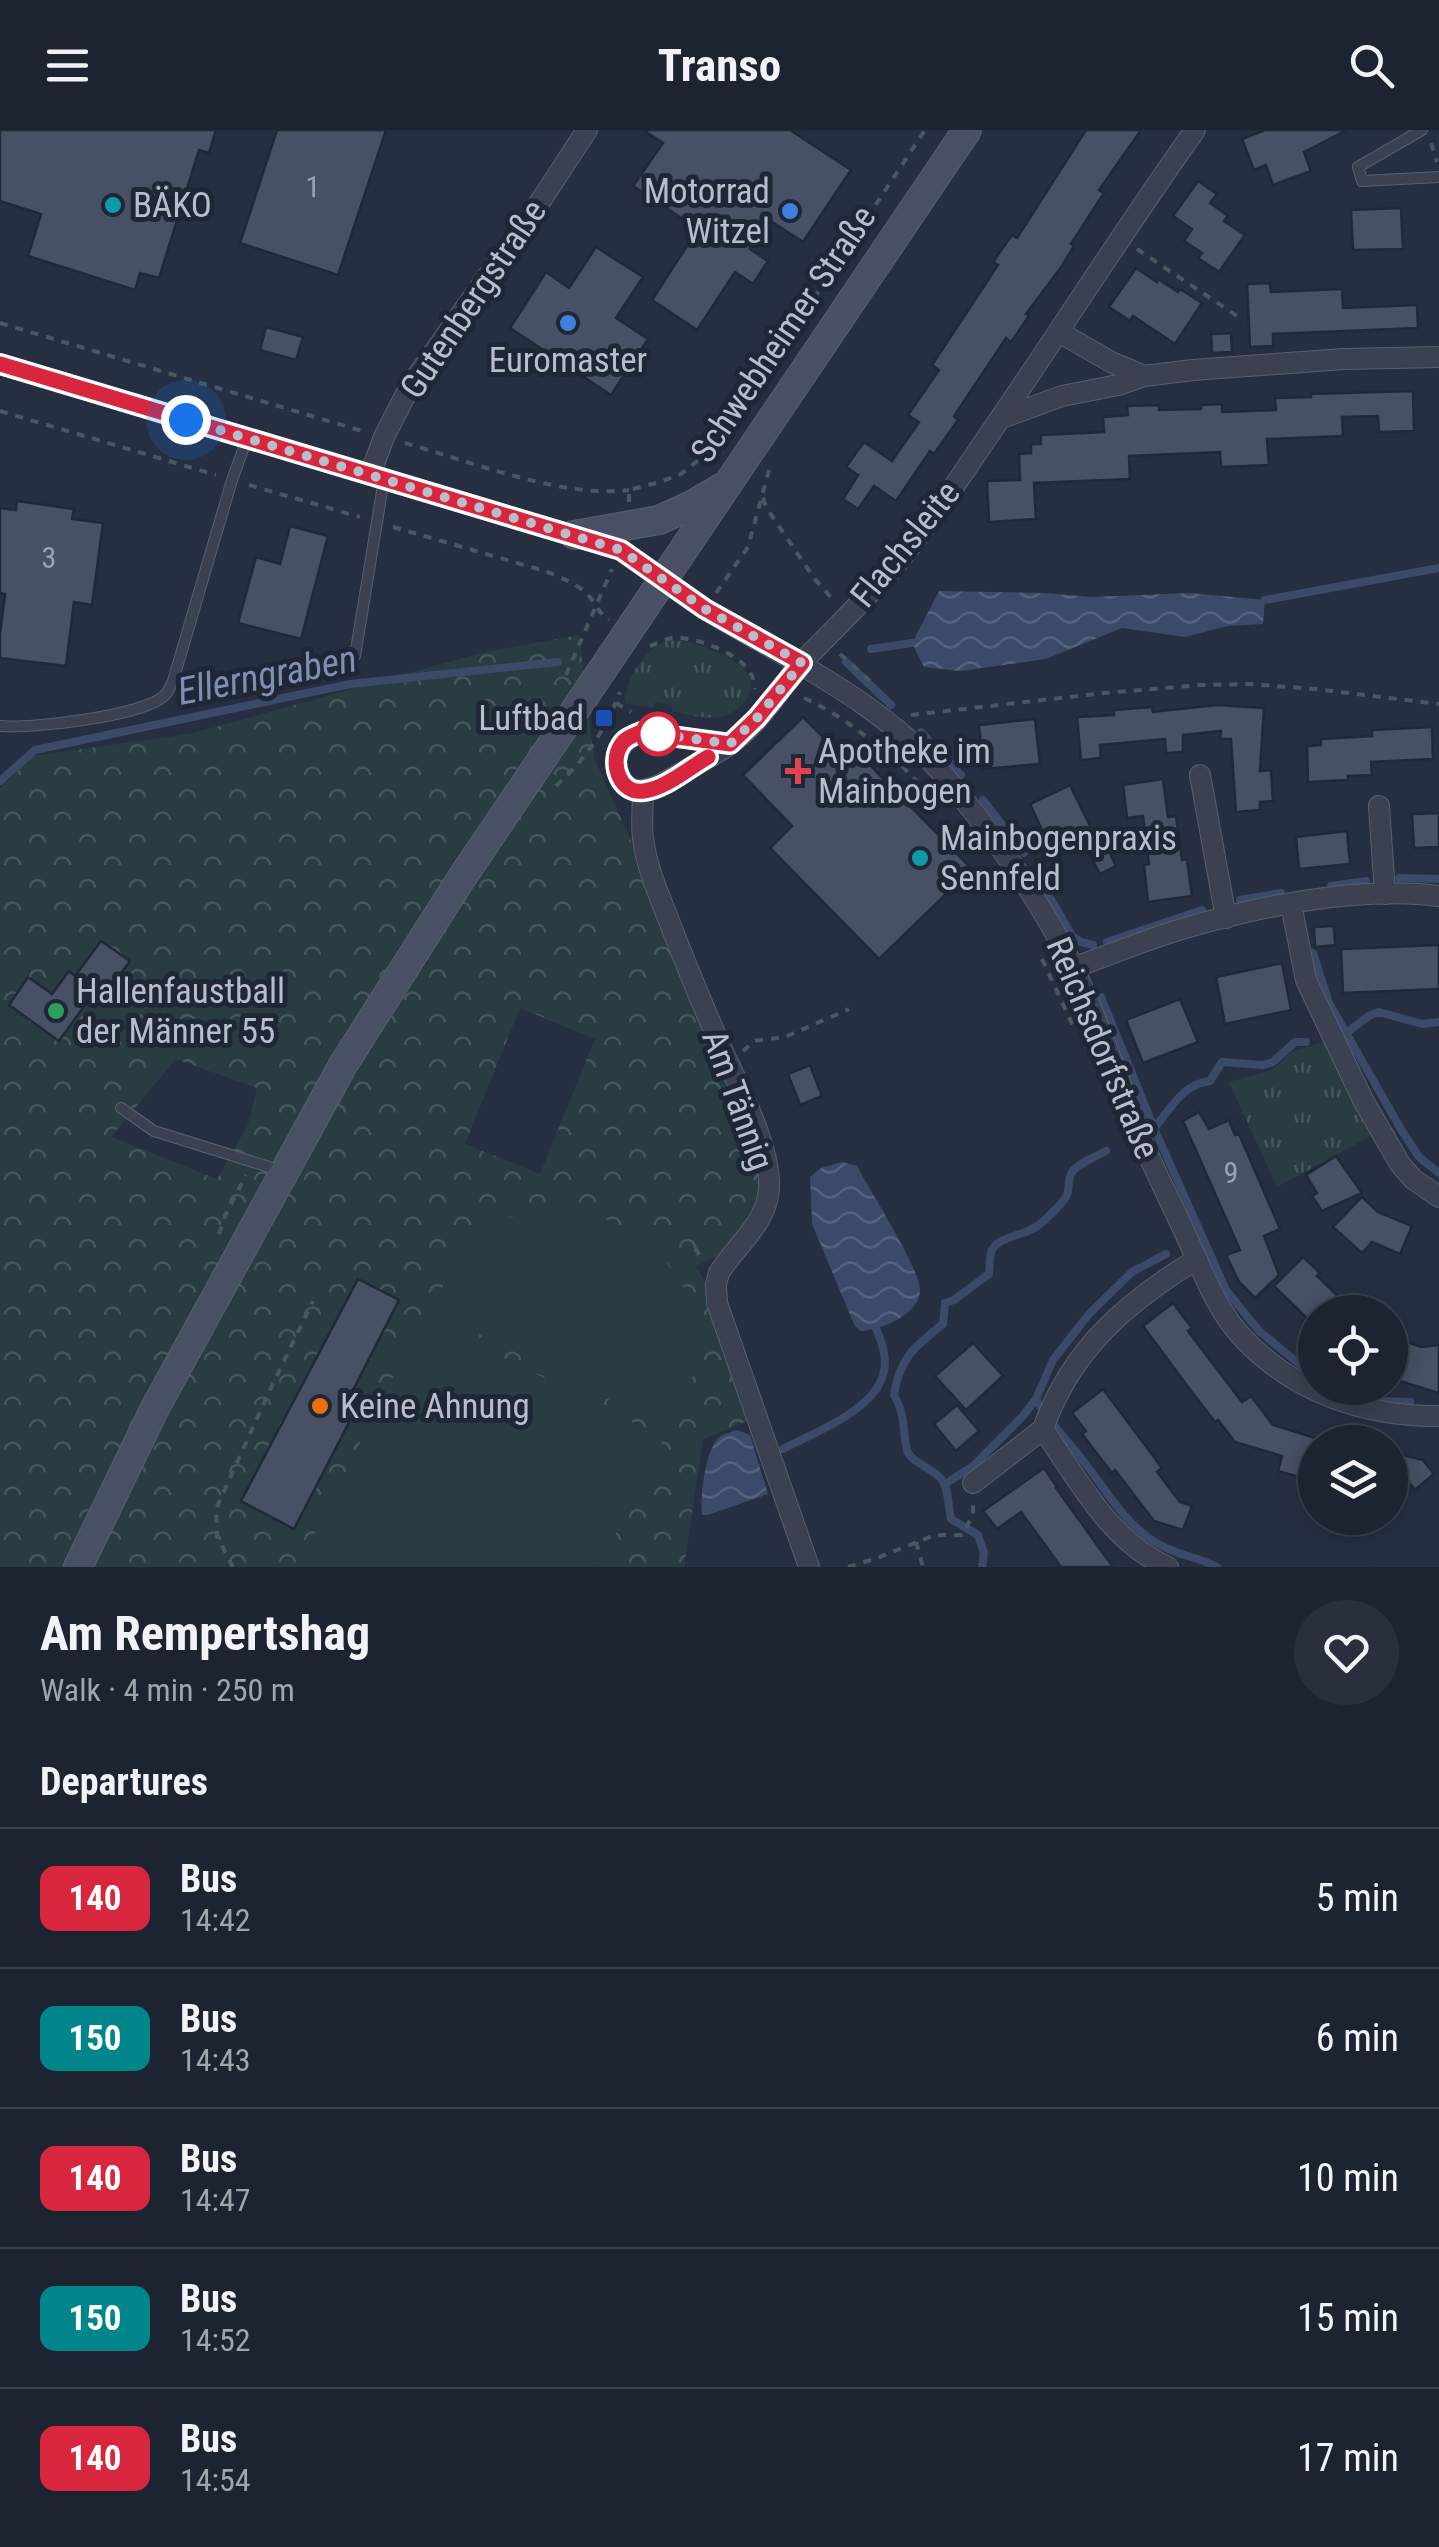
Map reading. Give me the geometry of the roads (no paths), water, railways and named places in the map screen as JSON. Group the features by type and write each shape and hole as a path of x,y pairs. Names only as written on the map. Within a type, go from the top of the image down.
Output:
{"main road":[{"name":"Schwebheimer Straße","path":"78,1567 155,1408 343,1065 461,878 640,640 663,580 966,130"},
{"path":"574,536 623,538 727,485"}],"street":[{"name":"Gutenbergstraße","path":"377,477 384,437 410,386 532,214 586,130"},
{"name":"Flachsleite","path":"643,792 730,744 906,551 1060,332 1195,130"},
{"path":"1060,332 1110,362 1144,376"},
{"path":"1000,419 1062,396 1144,376 1344,359 1439,356"},
{"path":"0,364 574,536"},
{"name":"Reichsdorfstraße","path":"623,538 663,580 705,609 862,702 951,782 1042,910 1074,968 1143,1141 1214,1295 1240,1335 1269,1362 1330,1398 1372,1412 1439,1416"},
{"path":"643,792 624,784 618,776 616,764 621,744 631,736 641,732 730,744"},
{"path":"1200,775 1226,918"},
{"name":"Am Tännig","path":"643,792 643,838 655,884 692,983 729,1064 769,1174 762,1216 719,1272 717,1304 809,1567"},
{"path":"1379,806 1385,894"},
{"path":"1074,968 1164,935 1292,904 1385,894 1439,896"},
{"path":"1292,904 1306,980 1364,1100 1400,1164 1413,1179 1439,1197"},
{"path":"973,1483 1043,1429 1053,1400 1088,1348 1129,1305 1197,1258"},
{"path":"1043,1429 1112,1526 1130,1544 1168,1567"}],"lane":[{"path":"1424,130 1358,167 1362,181 1439,177"},
{"path":"0,726 50,726 150,704 165,695 173,681 247,439"},
{"path":"356,656 378,522 377,477"},
{"path":"121,1108 154,1131 284,1171"}],"water":[{"path":"939,591 1092,597 1190,593 1265,600 1263,624 1228,626 1185,637 1122,628 1046,659 960,671 924,667 912,643"},
{"path":"842,1162 857,1166 903,1248 920,1290 906,1314 868,1330 860,1331 854,1324 812,1224 810,1177 821,1168"},
{"path":"737,1430 750,1435 768,1494 702,1515 703,1485 711,1450 721,1436"}],"waterway":[{"name":"Ellerngraben","path":"1265,600 1439,568"},
{"name":"Ellerngraben","path":"871,649 912,643"},
{"name":"Ellerngraben","path":"0,781 35,750 350,684 558,662"},
{"path":"846,662 891,705"},
{"path":"921,732 961,775"},
{"path":"983,800 1024,853"},
{"path":"1399,878 1439,879"},
{"path":"1040,880 1072,936 1093,945"},
{"path":"1331,886 1366,881"},
{"path":"1240,900 1281,893"},
{"path":"1107,942 1202,910"},
{"path":"1313,953 1329,1003 1402,1131 1419,1157 1439,1173"},
{"path":"1101,997 1226,1290 1259,1331 1298,1363"},
{"path":"1346,1033 1379,1012 1422,1024 1439,1022"},
{"path":"1154,1128 1184,1092 1210,1081 1222,1062 1263,1065 1273,1062 1295,1042 1306,1042"},
{"path":"945,1303 989,1274 996,1245 1040,1224 1066,1198 1072,1172 1106,1151"},
{"path":"945,1484 973,1466 1022,1417 1036,1399 1053,1360 1089,1314 1132,1272 1166,1254"},
{"path":"945,1303 943,1324 910,1354 894,1395 909,1454 942,1480 951,1519 978,1535 984,1553 982,1567"},
{"path":"783,1449 840,1420 877,1388 885,1363 876,1328"},
{"path":"1036,1399 1135,1527 1165,1548 1217,1567"}],"place":[{"name":"BÄKO","path":"113,205"},
{"name":"Motorrad Witzel","path":"790,211"},
{"name":"Euromaster","path":"568,323"},
{"name":"Luftbad","path":"604,718"},
{"name":"Apotheke im Mainbogen","path":"798,771"},
{"name":"Mainbogenpraxis Sennfeld","path":"920,858"},
{"name":"Hallenfaustball der Männer 55","path":"56,1011"},
{"name":"Keine Ahnung","path":"320,1406"}]}
